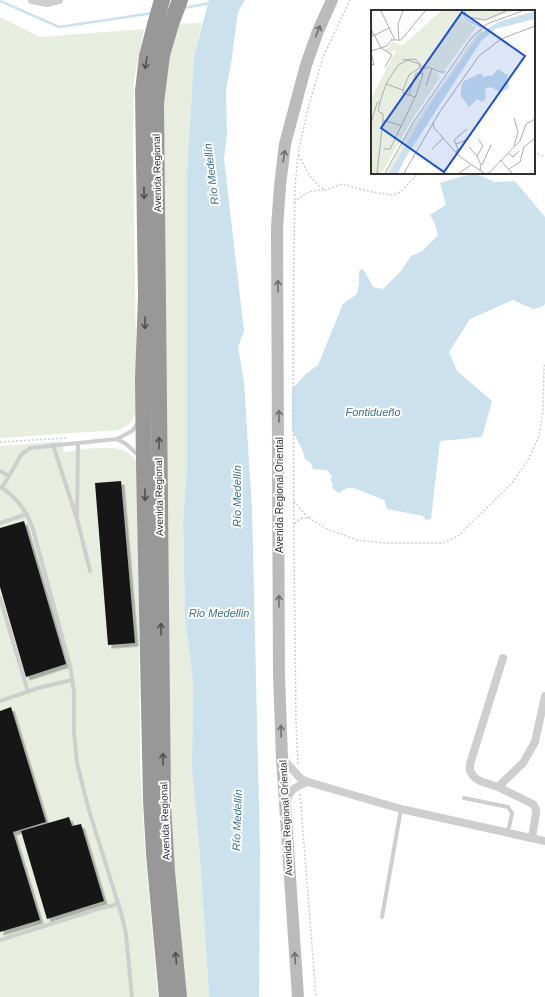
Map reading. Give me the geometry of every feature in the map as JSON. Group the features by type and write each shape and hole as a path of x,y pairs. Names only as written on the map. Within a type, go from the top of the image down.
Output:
{"highway":[{"name":"Avenida Regional","path":"162,0 147,56 143,91 146,297 144,464 152,814 154,854 167,997"},
{"name":"Avenida Regional","path":"179,997 165,838 159,498 156,103 162,54 180,0"}],"main road":[{"name":"Avenida Regional Oriental","path":"298,997 282,758 279,676 277,221 285,144 295,102 318,31 332,0"}],"street":[{"path":"32,0 47,3 59,0"},
{"path":"503,658 470,764 470,771 474,777 480,781 498,787 533,804 536,809 536,813 532,838"},
{"path":"498,787 523,763 534,742 545,696"},
{"path":"282,758 304,784"},
{"path":"285,803 290,792 296,786 304,784 401,809 545,841"}],"lane":[{"path":"132,997 126,934 119,904 88,807 77,763 74,732 74,692 70,666 32,526 27,514 19,503 1,488 21,455 30,448 117,439 132,431 144,414"},
{"path":"117,439 133,450 144,464"},
{"path":"77,519 78,443"},
{"path":"53,445 77,519 90,570"},
{"path":"0,471 9,476"},
{"path":"0,523 27,514"},
{"path":"0,598 28,692"},
{"path":"0,702 65,680 72,680"},
{"path":"464,798 508,807 512,813 508,833"},
{"path":"382,917 401,809"},
{"path":"0,940 101,908 119,904"}],"path":[{"path":"298,776 294,526 294,203 298,153 308,104 323,57 350,0"},
{"path":"535,152 545,157"},
{"path":"298,153 306,170 316,184 326,190"},
{"path":"294,203 303,195 312,190 326,190 342,184 392,195 401,192 417,174"},
{"path":"294,502 309,518 328,529 357,540 385,543 443,543 458,536 512,483 528,460 539,436 543,411 545,364"},
{"path":"0,442 67,438 67,444"},
{"path":"294,526 297,521 302,518 309,518"},
{"path":"304,784 316,997"}],"green space":[{"path":"0,17 40,37 144,29 134,80 133,150 137,411 130,424 118,430 0,438"},
{"path":"202,23 194,56 187,172 187,466 183,521 185,617 193,682 192,769 200,857 209,997 184,997 167,773 161,134 166,74 176,24"},
{"path":"62,441 64,452 99,448 117,449 125,451 131,455 138,465 140,762 145,851 158,997 0,997 0,446"}],"water":[{"name":"Rio Medellin","path":"209,0 245,0 238,12 226,89 227,135 224,159 244,331 238,347 244,382 252,509 260,849 259,997 209,997 200,857 192,769 193,682 185,617 183,521 187,466 187,172 194,56"},
{"name":"Fontidueño","path":"471,174 476,174 495,182 515,181 545,217 545,304 542,307 533,309 513,300 470,319 449,352 457,371 492,401 482,437 440,441 431,519 426,520 423,516 387,509 384,500 354,488 347,488 339,493 333,489 333,484 331,482 332,476 327,470 313,469 311,463 305,459 302,449 292,430 292,389 306,374 318,365 343,304 357,294 359,271 363,269 373,287 383,289 401,271 411,256 422,251 438,235 435,224 430,215 446,205 440,183"}],"building":[{"path":"121,481 135,643 108,645 95,483"},
{"path":"24,521 66,664 26,677 0,587 0,528"},
{"path":"11,707 46,822 13,832 40,920 0,932 0,711"},
{"path":"69,817 72,826 81,824 104,901 47,919 21,831"}],"waterway":[{"path":"0,1 59,27 153,13"},
{"path":"184,8 210,3"}],"water label":[{"name":"Río Medellín","path":"211,174"},
{"name":"Río Medellín","path":"237,496"},
{"name":"Río Medellín","path":"237,820"}]}
